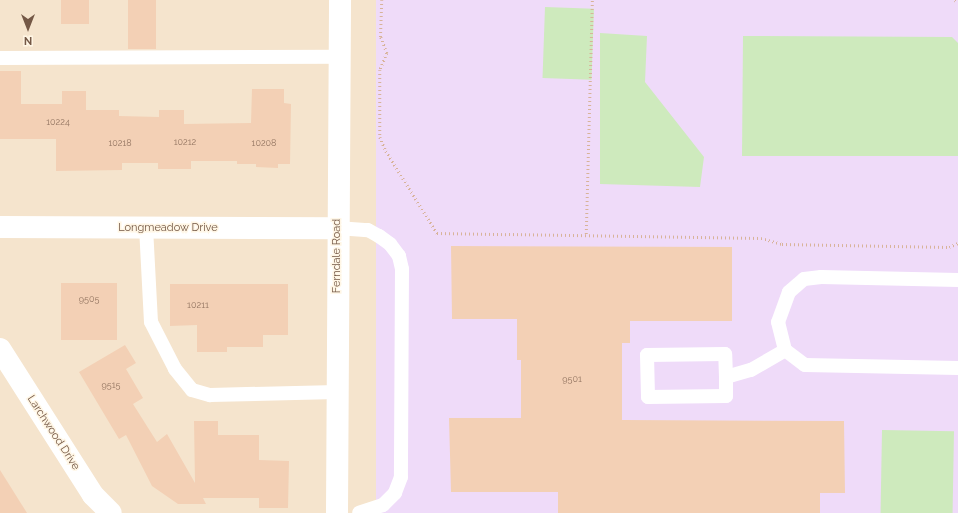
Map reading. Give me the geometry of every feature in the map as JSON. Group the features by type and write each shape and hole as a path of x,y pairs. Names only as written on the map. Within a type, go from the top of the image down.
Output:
{"street":[{"name":"Ferndale Road","path":"337,513 337,228 341,57 340,0"},
{"name":"Longmeadow Drive","path":"0,227 337,228"},
{"name":"Larchwood Drive","path":"0,349 93,495 111,513"}],"lane":[{"path":"0,58 341,57"},
{"path":"146,228 151,322 175,369 192,390 210,395 337,392"},
{"path":"337,228 368,230 379,236 390,244 400,256 402,269 401,477 395,493 383,505 359,513"},
{"path":"958,280 804,279 789,292 778,322 785,350 805,365 958,368"},
{"path":"726,377 751,370 785,350"},
{"path":"725,354 726,377 726,396 648,397 647,355 725,354"}],"path":[{"path":"382,0 381,38 387,53 380,70 380,137 386,151 437,233 586,234 761,238 782,244 949,247 958,243"},
{"path":"586,234 592,0"}],"shaded area":[{"path":"0,0 958,0 958,513 0,513"},
{"path":"376,0 958,0 958,513 376,513"}],"green space":[{"path":"545,7 594,9 591,80 543,78"},
{"path":"600,33 647,36 645,82 704,157 700,187 600,184"},
{"path":"743,36 952,37 958,43 958,156 742,156"},
{"path":"882,430 954,431 953,513 881,513"}],"building":[{"path":"61,0 89,0 89,24 61,24"},
{"path":"128,0 156,0 156,49 128,49"},
{"path":"0,71 21,71 21,104 62,104 62,91 86,91 86,110 119,110 119,116 159,117 159,110 184,110 184,124 251,123 252,89 284,89 284,103 291,104 290,164 278,164 278,168 256,167 256,164 237,164 237,161 191,161 191,169 158,169 158,163 122,163 122,170 56,171 56,139 0,139"},
{"path":"451,246 732,247 732,321 630,321 630,343 622,343 622,420 844,421 845,493 820,493 820,513 558,513 558,492 451,492 449,418 521,418 521,360 517,360 517,319 452,319"},
{"path":"61,283 117,283 117,340 61,340"},
{"path":"170,284 288,284 288,335 263,335 263,347 227,347 227,352 197,352 197,325 170,326"},
{"path":"125,345 136,363 126,369 143,398 133,404 157,442 167,434 195,483 194,421 218,421 218,435 259,435 259,460 289,461 288,508 259,508 259,498 203,498 206,504 178,504 152,486 126,435 119,439 79,372"},
{"path":"0,470 27,513 0,513"}]}
